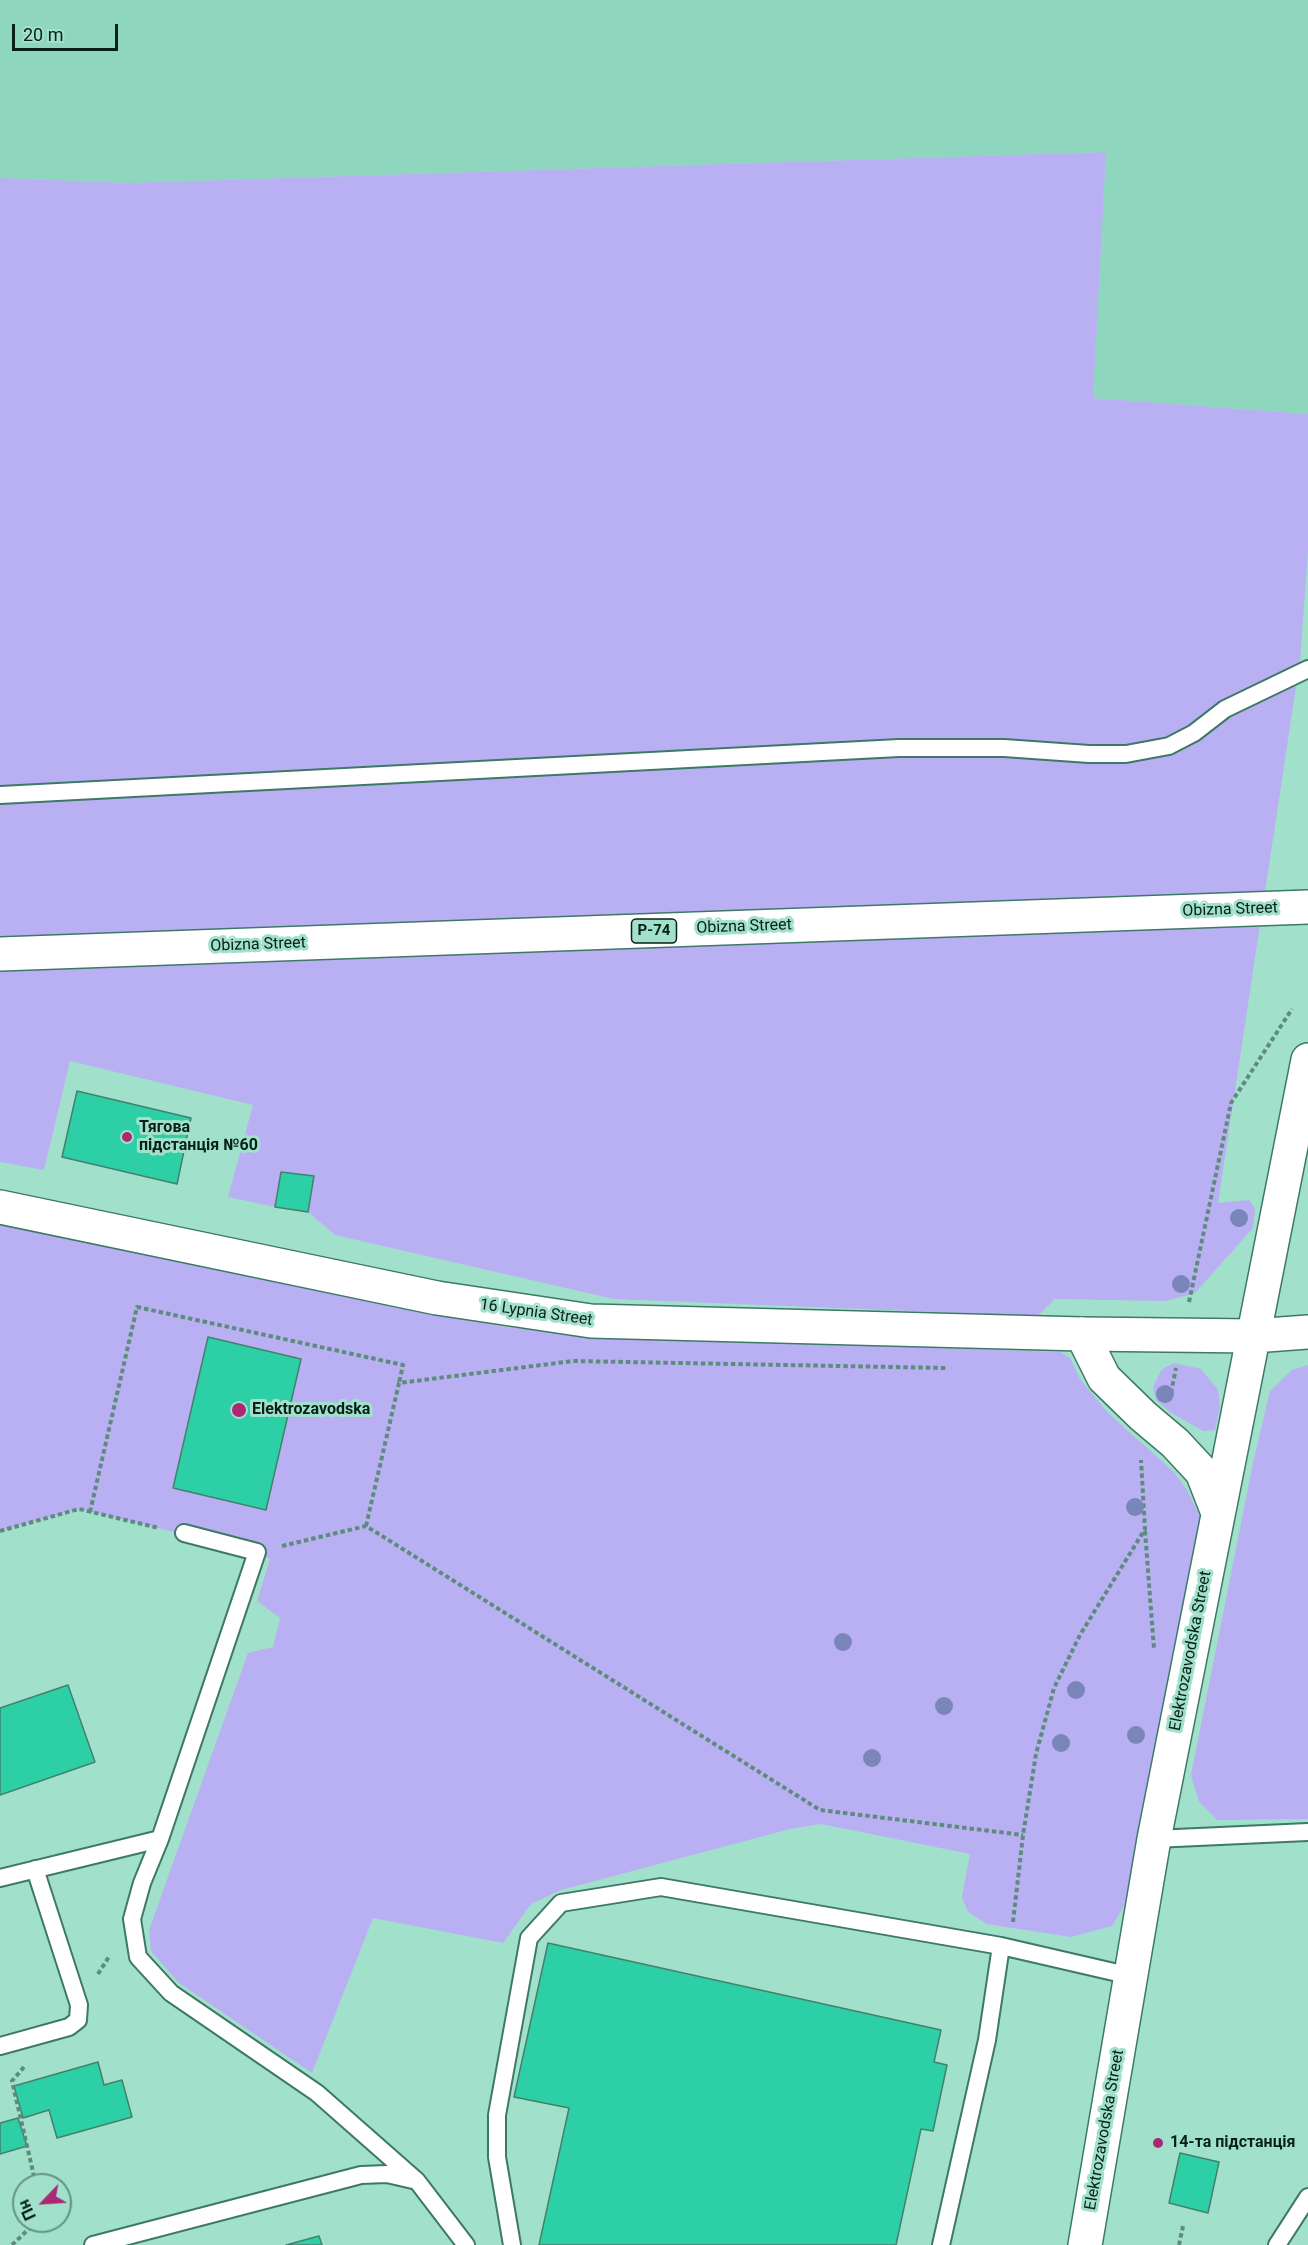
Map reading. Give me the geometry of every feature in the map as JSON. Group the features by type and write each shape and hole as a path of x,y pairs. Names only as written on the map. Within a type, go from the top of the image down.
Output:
{"main road":[{"name":"Obizna Street","path":"0,954 1308,907"},
{"name":"Elektrozavodska Street","path":"1085,2245 1154,1839 1308,1060"},
{"name":"16 Lypnia Street","path":"0,1207 437,1298 591,1321 1082,1334 1253,1336 1308,1332"},
{"path":"1082,1334 1104,1378 1175,1443 1202,1472 1218,1513"}],"lane":[{"path":"0,795 899,748 1004,748 1089,754 1126,754 1169,746 1194,733 1225,709 1308,669"},
{"path":"184,1533 256,1552 160,1839 142,1884 132,1919 138,1957 171,1994 317,2093 417,2181 466,2245"},
{"path":"1154,1839 1308,1832"},
{"path":"0,1878 160,1839"},
{"path":"0,2046 69,2027 78,2020 79,2005 35,1869"},
{"path":"512,2245 497,2157 497,2115 529,1938 561,1903 661,1887 1006,1947 1131,1976"},
{"path":"941,2245 1006,1947"},
{"path":"93,2245 361,2175 387,2174 417,2181"},
{"path":"1277,2245 1308,2197"}],"path":[{"path":"1006,1947 1036,1754 1054,1688 1080,1635 1145,1529 1140,1455 1168,1410 1231,1103 1292,1009"},
{"path":"90,1512 136,1307 403,1365 366,1526"},
{"path":"399,1383 573,1361 954,1368"},
{"path":"0,1531 79,1509 184,1533"},
{"path":"256,1552 366,1526 820,1810 1023,1835"},
{"path":"79,2005 132,1919"},
{"path":"33,2173 12,2081 53,2031"},
{"path":"1179,2245 1183,2226"},
{"path":"12,2245 25,2233"}],"shaded area":[{"path":"0,0 1308,0 1308,414 1093,398 1106,152 129,183 0,178"},
{"path":"1106,152 1093,398 1308,414 1308,552 1300,660 1218,1203 1249,1200 1255,1209 1253,1228 1195,1293 1166,1301 1055,1299 1038,1316 614,1299 335,1235 308,1212 313,1176 281,1172 275,1207 228,1197 253,1105 70,1061 44,1170 0,1162 0,178 129,183"},
{"path":"0,1222 426,1313 506,1327 621,1338 1060,1352 1070,1358 1080,1379 1108,1413 1174,1472 1187,1490 1200,1517 1124,1906 1112,1926 1071,1937 987,1924 968,1912 962,1897 970,1854 821,1824 790,1829 561,1890 531,1904 503,1943 373,1918 312,2073 179,1983 151,1951 149,1930 248,1653 273,1647 280,1618 257,1601 270,1559 257,1552 79,1509 0,1531","holes":["300,1359 266,1510 174,1488"]},
{"path":"1174,1363 1201,1369 1218,1390 1220,1407 1215,1430 1203,1431 1170,1412 1156,1400 1153,1387 1162,1369"},
{"path":"1308,1365 1308,1819 1217,1820 1199,1802 1191,1775 1253,1463 1270,1391 1292,1370"}],"building":[{"name":"Тягова підстанція №60","path":"77,1091 191,1118 177,1184 62,1157"},
{"path":"281,1172 314,1176 308,1212 275,1207"},
{"path":"208,1337 301,1359 266,1510 173,1488"},
{"path":"68,1685 95,1762 0,1795 0,1708"},
{"path":"548,1943 941,2030 934,2062 947,2065 933,2131 921,2129 896,2245 539,2245 569,2108 514,2097"},
{"path":"98,2062 104,2085 122,2080 132,2117 57,2138 49,2110 23,2118 14,2086"},
{"path":"18,2118 27,2146 0,2154 0,2123"},
{"path":"1180,2153 1219,2162 1208,2213 1169,2203"},
{"path":"319,2236 322,2245 286,2245"}],"place":[{"name":"Тягова підстанція №60","path":"127,1137"},
{"name":"Elektrozavodska","path":"239,1410"},
{"name":"14-та підстанція","path":"1158,2143"}]}
